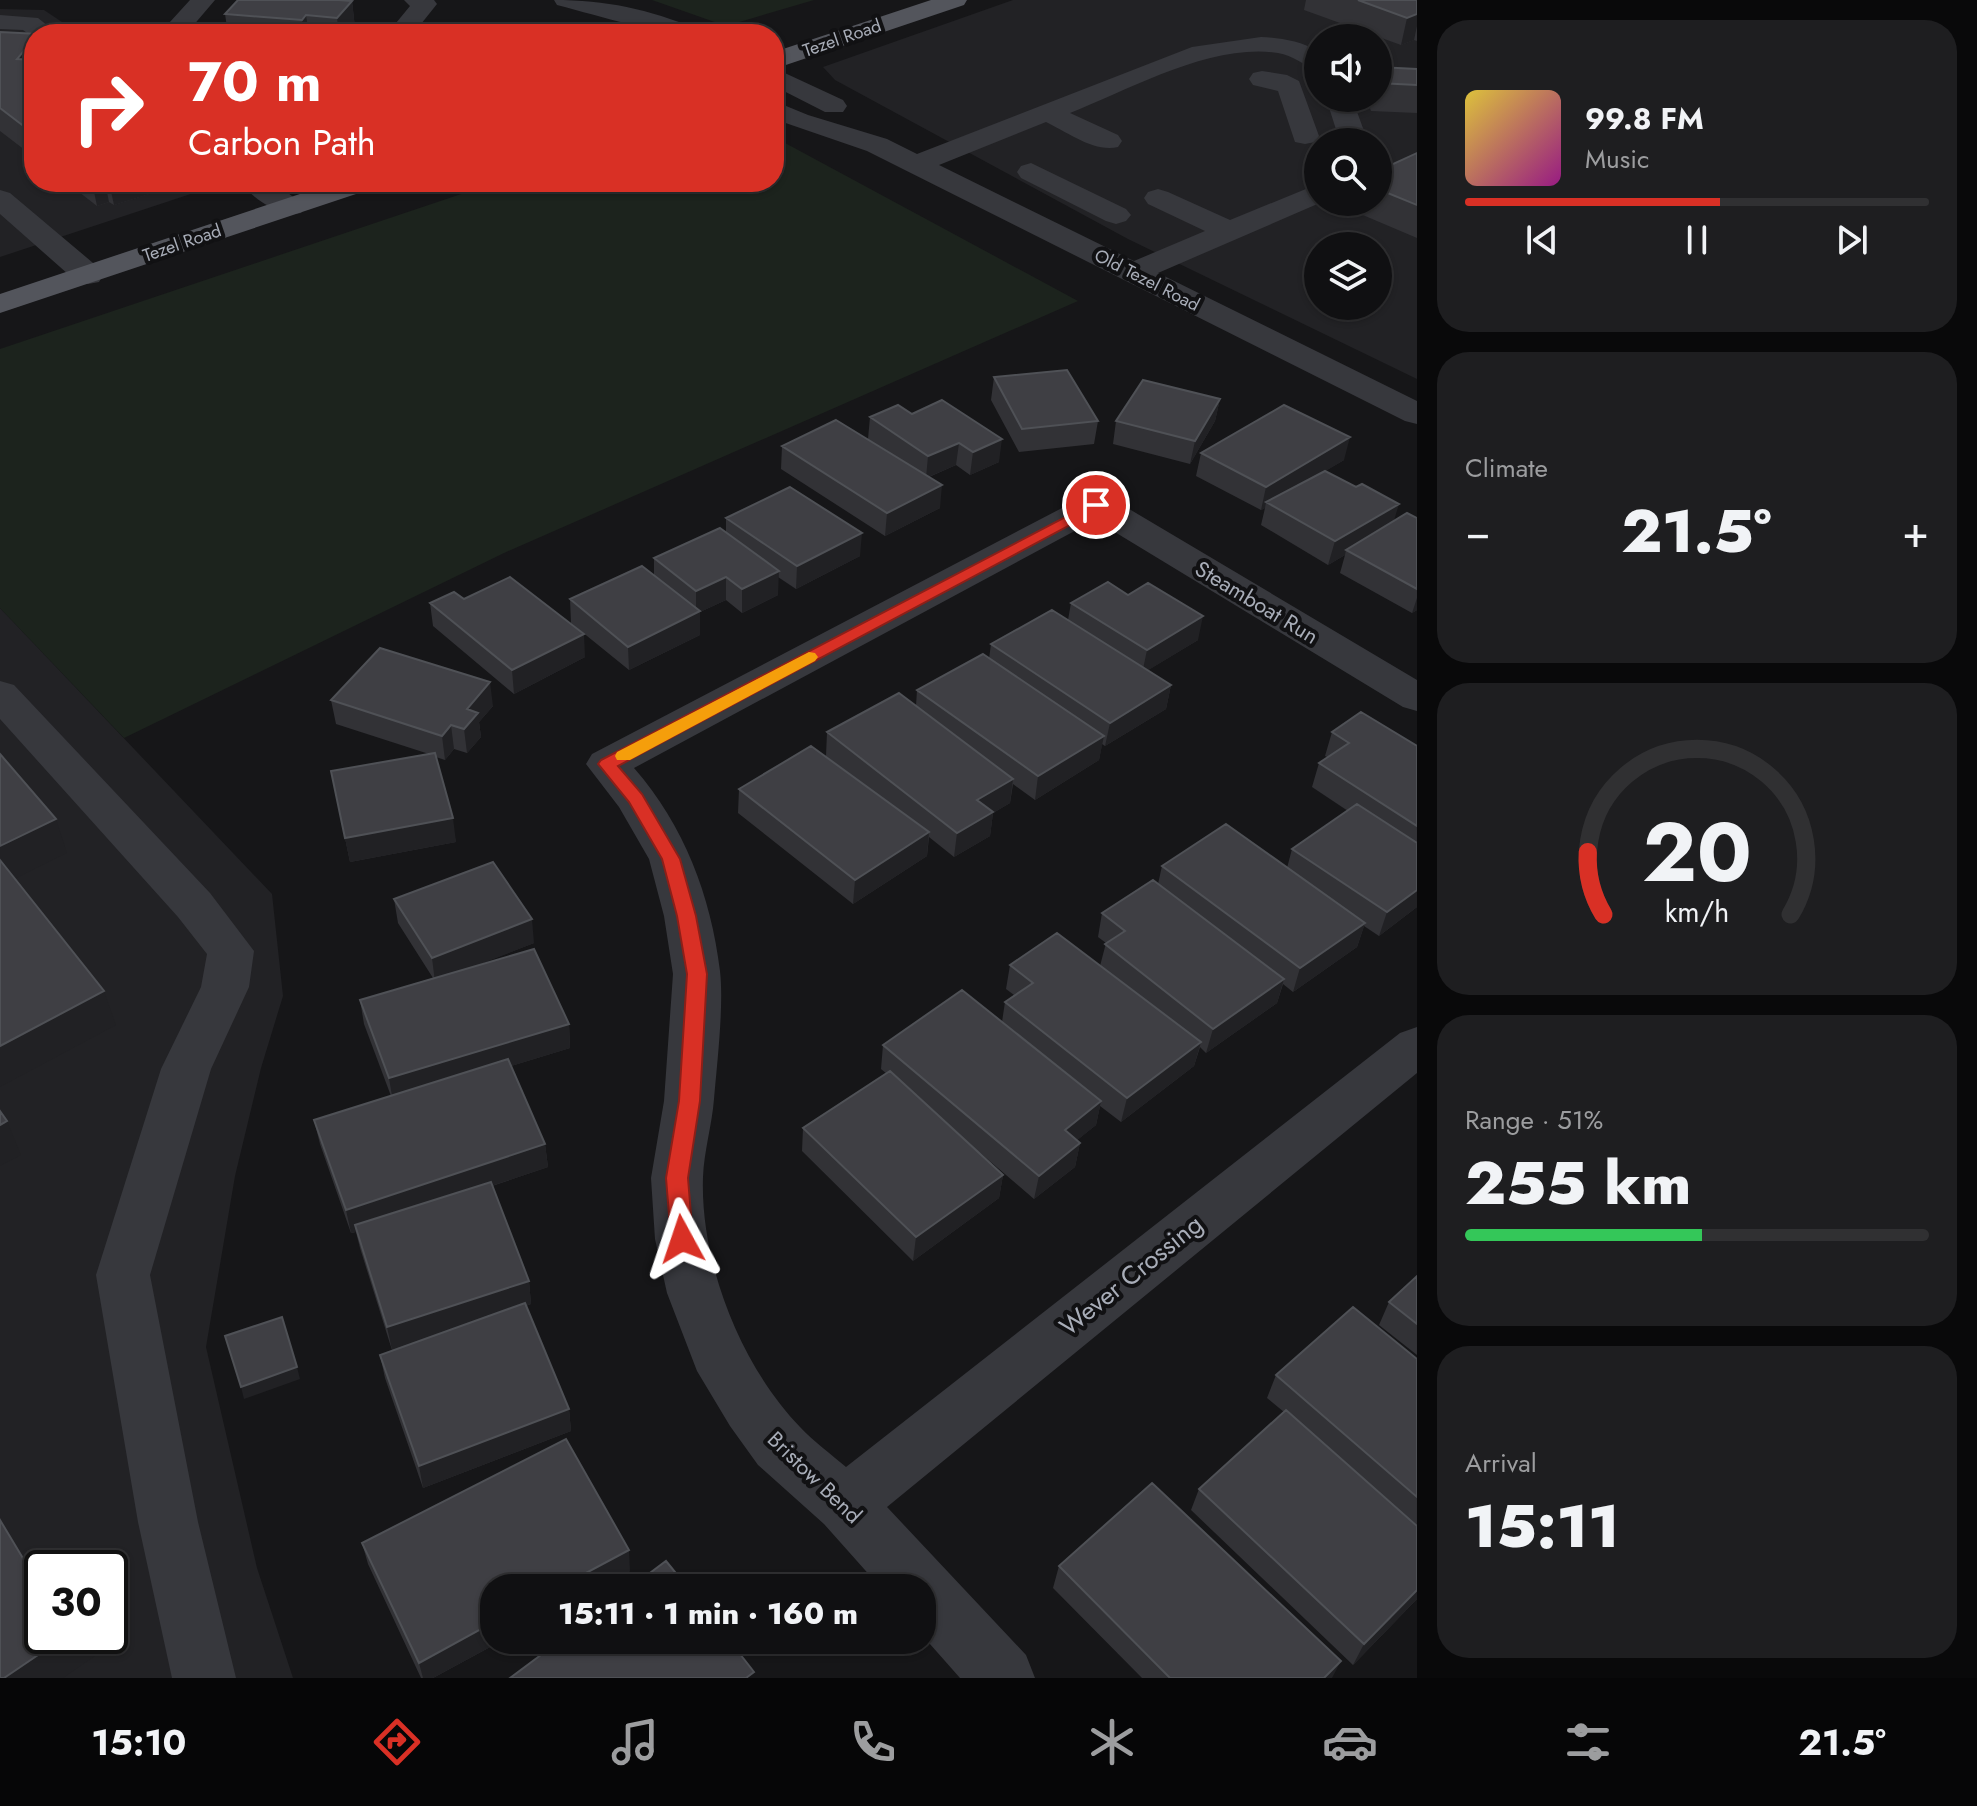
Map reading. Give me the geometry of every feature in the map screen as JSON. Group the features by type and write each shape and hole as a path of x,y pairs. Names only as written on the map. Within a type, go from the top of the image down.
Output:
{"main road":[{"name":"Tezel Road","path":"784,58 955,0"},
{"name":"Tezel Road","path":"0,304 335,192"}],"street":[{"path":"181,24 203,0"},
{"path":"408,24 425,4 416,0"},
{"path":"568,1 604,24"},
{"path":"568,1 663,24"},
{"path":"0,22 30,24"},
{"path":"916,164 1201,52 1250,43 1281,46 1304,53"},
{"path":"1262,79 1278,81 1290,87 1304,133"},
{"name":"Old Tezel Road","path":"784,81 838,108 877,145"},
{"path":"1046,112 1108,141"},
{"name":"Old Tezel Road","path":"784,114 877,145 1417,414"},
{"path":"1031,172 1116,215"},
{"path":"269,192 291,207"},
{"path":"1158,198 1230,231"},
{"path":"0,199 88,275"},
{"path":"1133,273 1304,199"},
{"path":"0,232 29,223"},
{"name":"Steamboat Run","path":"607,764 1096,505 1417,698"},
{"path":"0,694 164,871 231,951 225,987 186,1069 123,1275 168,1522 204,1678"},
{"name":"Bristow Bend","path":"607,764 636,798 671,859 687,916 697,974 689,1101 677,1178 682,1239 694,1293 717,1353 750,1408 779,1446 845,1504 909,1574"},
{"name":"Wever Crossing","path":"845,1504 1417,1046"},
{"name":"Bristow Bend","path":"936,1604 1003,1678"}],"shaded area":[{"path":"652,0 814,0 733,24 720,24"},
{"path":"1013,0 1417,0 1417,379 1128,239 835,80 823,67"},
{"path":"0,9 44,10 65,24 24,24 24,192 197,192 0,257"},
{"path":"784,142 1078,301 504,553 124,738 0,608 0,349 467,192 784,192"},
{"path":"0,608 272,894 283,996 261,1068 235,1176 206,1347 257,1568 293,1678 0,1678"}],"building":[{"path":"238,0 352,1 337,18 306,15 302,20 225,14"},
{"path":"1358,0 1417,0 1417,14 1407,18"},
{"path":"0,32 24,33 24,51 17,59 24,59 24,126 0,108"},
{"path":"1392,68 1417,69 1417,85 1392,84"},
{"path":"1417,153 1417,205 1392,195 1392,165"},
{"path":"1067,370 1098,421 1022,429 994,377"},
{"path":"1143,380 1220,399 1195,441 1116,421"},
{"path":"942,400 1002,439 973,452 959,443 928,456 870,417 898,405 912,414"},
{"path":"1284,405 1350,437 1266,487 1201,453"},
{"path":"836,420 942,485 887,513 782,446"},
{"path":"1325,471 1356,487 1362,484 1399,504 1335,541 1266,502"},
{"path":"790,487 862,533 797,566 726,518"},
{"path":"1407,513 1417,518 1417,589 1346,550"},
{"path":"720,528 779,571 742,589 726,577 696,591 654,558"},
{"path":"642,566 700,611 628,647 570,599"},
{"path":"510,577 584,634 512,670 430,603 454,592 464,599"},
{"path":"1108,582 1128,595 1148,583 1203,616 1147,650 1071,603"},
{"path":"1052,610 1171,685 1110,723 991,644"},
{"path":"380,648 490,682 467,709 478,713 464,729 451,725 442,736 331,700"},
{"path":"983,654 1104,736 1038,776 917,690"},
{"path":"899,693 1013,779 977,800 993,812 957,833 827,732"},
{"path":"1361,712 1417,746 1417,826 1319,763 1349,743 1332,732"},
{"path":"811,746 929,832 855,880 739,789"},
{"path":"435,753 453,818 345,838 331,771"},
{"path":"0,754 56,819 0,846"},
{"path":"1357,804 1417,843 1417,890 1387,912 1292,849"},
{"path":"1226,824 1365,923 1300,968 1162,866"},
{"path":"0,860 104,991 0,1046"},
{"path":"493,862 532,919 432,958 394,899"},
{"path":"1153,880 1284,979 1213,1029 1105,944 1125,931 1102,913"},
{"path":"1057,933 1201,1042 1127,1098 1005,1002 1033,983 1010,965"},
{"path":"534,949 569,1024 389,1078 360,1000"},
{"path":"962,990 1101,1101 1065,1130 1080,1143 1039,1176 883,1045"},
{"path":"508,1059 545,1144 346,1210 314,1120"},
{"path":"890,1071 1003,1175 916,1237 803,1128"},
{"path":"0,1111 7,1121 0,1125"},
{"path":"491,1182 529,1281 387,1327 355,1225"},
{"path":"1417,1276 1417,1324 1389,1302"},
{"path":"525,1303 569,1409 419,1466 380,1355"},
{"path":"1353,1307 1417,1359 1417,1497 1276,1375"},
{"path":"282,1317 297,1367 241,1387 225,1336"},
{"path":"1286,1410 1417,1526 1417,1590 1364,1644 1199,1489"},
{"path":"566,1439 629,1550 584,1574 480,1574 480,1630 419,1663 362,1543"},
{"path":"1152,1483 1341,1661 1324,1678 1170,1678 1059,1566"},
{"path":"0,1520 24,1560 24,1654 39,1654 0,1678"},
{"path":"666,1561 677,1574 649,1574"},
{"path":"542,1654 740,1654 754,1672 746,1678 510,1678"}],"slow traffic":[{"path":"623,756 809,657"}],"route":[{"path":"682,1239 677,1178 689,1101 697,974 687,916 671,859 636,798 607,764 1096,505"}]}
